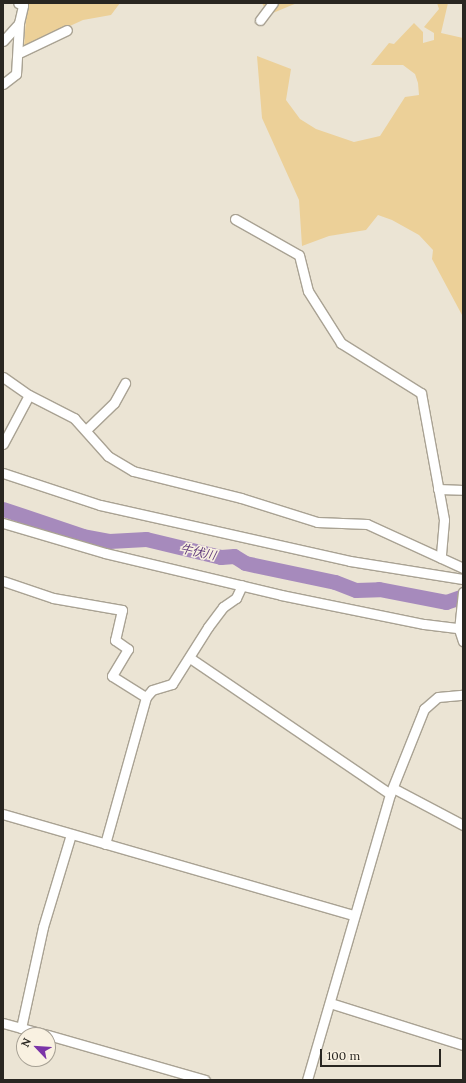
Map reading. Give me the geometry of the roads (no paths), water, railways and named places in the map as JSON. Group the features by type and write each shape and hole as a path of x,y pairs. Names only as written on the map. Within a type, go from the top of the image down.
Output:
{"street":[{"path":"3,84 16,74 19,53 19,23 23,5 18,3"},
{"path":"260,20 273,3"},
{"path":"3,42 19,23"},
{"path":"19,53 67,30"},
{"path":"235,219 299,255 308,291 341,343 421,393 444,520 441,558"},
{"path":"3,377 29,395 87,429 108,456 133,471 317,522 367,524 463,568"},
{"path":"87,429 114,403 125,383"},
{"path":"3,444 29,395"},
{"path":"3,473 100,505 350,562 463,579"},
{"path":"438,489 463,490"},
{"path":"3,524 105,553 336,607 461,627"},
{"path":"3,581 53,598 122,610 115,640 128,649 112,676 146,697"},
{"path":"105,844 146,697 152,690 172,684 190,658 208,627 223,607 236,598 242,585"},
{"path":"463,592 461,627 463,641"},
{"path":"190,658 392,791 463,825"},
{"path":"307,1080 330,1002 352,915 392,791 429,702 438,697 463,695"},
{"path":"3,814 352,915"},
{"path":"21,1027 43,927 71,834"},
{"path":"330,1002 463,1045"},
{"path":"3,1023 17,1027"},
{"path":"56,1038 205,1080"}],"waterway":[{"name":"牛伏川","path":"3,509 83,536 109,541 146,539 221,557 234,556 245,563 335,582 356,590 379,589 446,602 463,596"}]}
